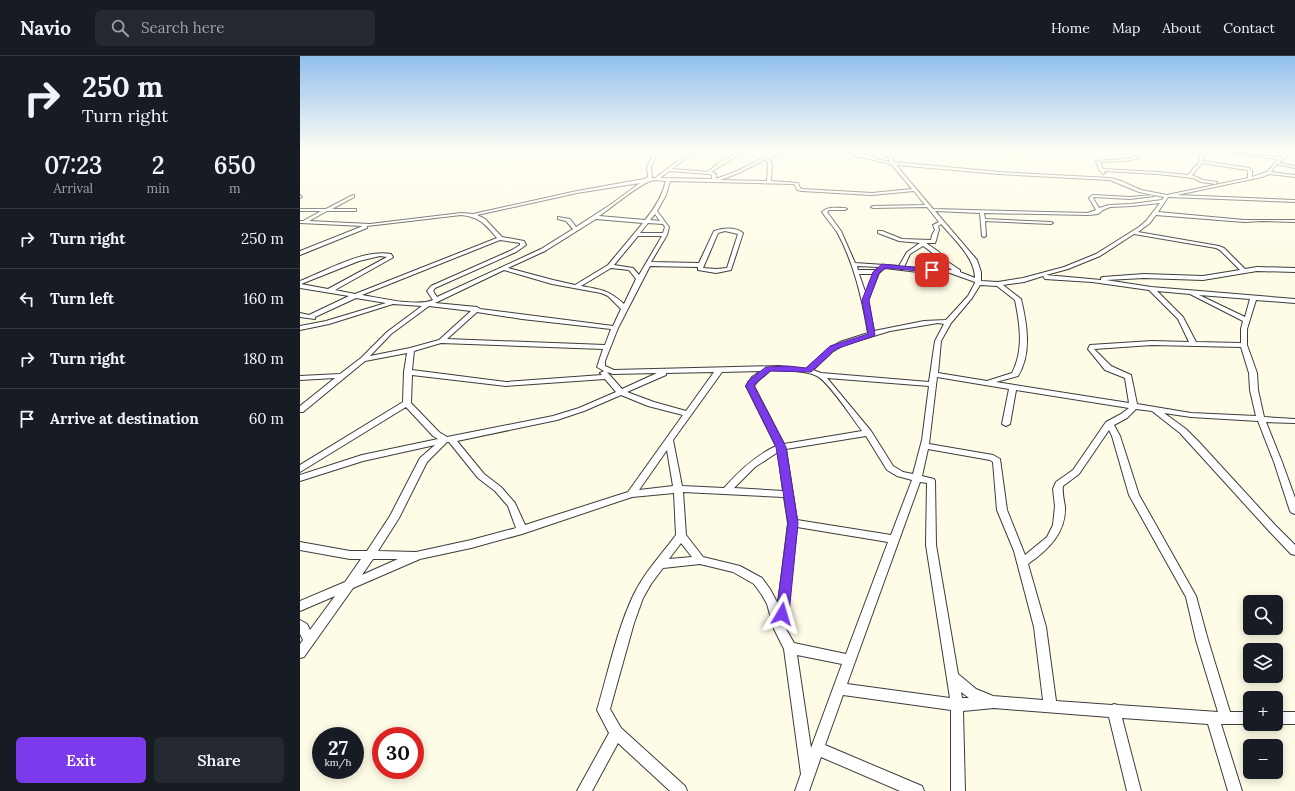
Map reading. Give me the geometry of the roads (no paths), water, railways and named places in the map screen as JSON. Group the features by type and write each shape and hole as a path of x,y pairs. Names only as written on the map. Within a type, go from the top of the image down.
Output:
{"street":[{"path":"302,222 370,225 461,214 473,215 608,186"},
{"path":"300,410 362,359 389,333 428,304 523,260 612,206 639,186"},
{"path":"576,287 610,266 655,211 664,195 666,186"},
{"path":"798,186 798,189 802,190 842,194 872,194 890,191 914,190"},
{"path":"802,791 917,477 924,446 938,341 948,322 970,297 978,282 978,272 974,260 911,186"},
{"path":"1130,186 1163,198"},
{"path":"873,207 1088,214 1096,213 1109,206 1132,205 1208,186"},
{"path":"302,222 353,196"},
{"path":"1098,211 1091,198 1092,196 1294,202"},
{"path":"853,264 901,267 918,270 951,271 978,282 998,284 1038,276 1066,268 1098,255 1134,233 1148,222 1163,198"},
{"path":"300,210 354,210"},
{"path":"845,210 828,210 824,212 840,234 857,272 866,300 872,335"},
{"path":"600,367 615,328 638,279 665,235 667,227 655,211"},
{"path":"982,211 984,236"},
{"path":"1154,213 1244,221 1262,220 1295,223"},
{"path":"473,215 483,220 500,238"},
{"path":"593,217 664,223"},
{"path":"560,218 568,220 576,228"},
{"path":"983,220 1050,223"},
{"path":"880,232 901,240 921,243 934,241 934,235 937,230 934,225 942,222"},
{"path":"300,253 370,225"},
{"path":"726,230 740,232 741,234 731,268 706,271 700,269 701,265 716,232 726,230"},
{"path":"1134,233 1217,247 1222,249 1245,272"},
{"path":"636,234 665,235"},
{"path":"310,317 357,295 500,238 524,243 514,250 433,287 430,291 436,300"},
{"path":"901,267 904,258 909,251 921,243"},
{"path":"921,243 935,252 945,263 961,274"},
{"path":"514,250 523,260"},
{"path":"300,283 366,258 380,254 389,255 390,257 382,262 328,291"},
{"path":"648,264 701,265"},
{"path":"610,266 631,269 638,279"},
{"path":"866,300 877,272 884,266"},
{"path":"505,268 576,287 603,292 625,309"},
{"path":"1092,280 1132,276 1202,278 1262,269 1295,270"},
{"path":"857,272 877,272"},
{"path":"1038,276 1092,280 1151,289 1295,301"},
{"path":"983,382 1005,378 1015,374 1022,356 1022,338 1018,299 998,284"},
{"path":"300,286 392,302 477,309 522,317 615,328"},
{"path":"1151,289 1181,318 1193,344"},
{"path":"1185,292 1200,297 1246,320"},
{"path":"1254,297 1246,320 1243,337 1244,345 1253,373 1254,390 1261,420 1278,462 1295,511"},
{"path":"300,328 327,323 392,302"},
{"path":"441,341 477,309"},
{"path":"300,315 327,323"},
{"path":"808,371 833,348 872,335 913,324 935,321 948,322"},
{"path":"362,359 411,350 441,341 607,347"},
{"path":"1134,407 1128,377 1104,365 1091,349 1092,346 1142,343 1244,345"},
{"path":"411,350 408,372 407,403 436,434 447,439 481,476 498,489 512,505 522,530"},
{"path":"600,367 608,371 619,373 788,368 808,371 820,375 932,384"},
{"path":"600,367 620,392 687,414"},
{"path":"768,369 755,379 750,386 781,447 793,523 780,629"},
{"path":"631,494 719,370"},
{"path":"300,478 334,466 425,443 554,418 572,413 666,371"},
{"path":"408,372 506,384 606,376"},
{"path":"933,374 1191,415 1295,421"},
{"path":"820,375 829,383 868,433 890,468 900,474 928,480 931,483 934,568 957,705 958,791"},
{"path":"300,378 340,376"},
{"path":"1006,424 1013,387"},
{"path":"300,468 407,403"},
{"path":"1023,562 1050,541 1056,530 1060,517 1057,490 1059,484 1076,472 1109,424 1124,416 1134,407"},
{"path":"1154,410 1183,431 1295,551"},
{"path":"1109,424 1116,436 1137,500 1191,596 1195,606 1202,640 1226,718"},
{"path":"727,490 750,465 773,450 781,447 868,433"},
{"path":"300,653 370,555 394,518 423,460 425,443 436,434"},
{"path":"423,460 447,439"},
{"path":"669,440 678,489 681,536 700,560"},
{"path":"924,446 993,458 996,460 1002,510 1023,562 1040,627 1050,705"},
{"path":"300,546 335,553 418,555 471,544 522,530 631,494 678,489 727,490 788,494"},
{"path":"793,523 895,538"},
{"path":"680,791 616,733 603,710 628,623 647,581 681,536"},
{"path":"300,606 418,555"},
{"path":"660,564 700,560 736,569 758,581 766,592 772,604 780,629 790,648 808,774"},
{"path":"300,626 303,628 309,641"},
{"path":"790,648 850,660"},
{"path":"953,678 972,693 994,702"},
{"path":"839,689 957,705 994,702 1213,718 1243,718"},
{"path":"1114,710 1134,791"},
{"path":"1213,718 1236,791"},
{"path":"1283,718 1295,718"},
{"path":"584,791 616,733"},
{"path":"818,749 917,791"}]}
